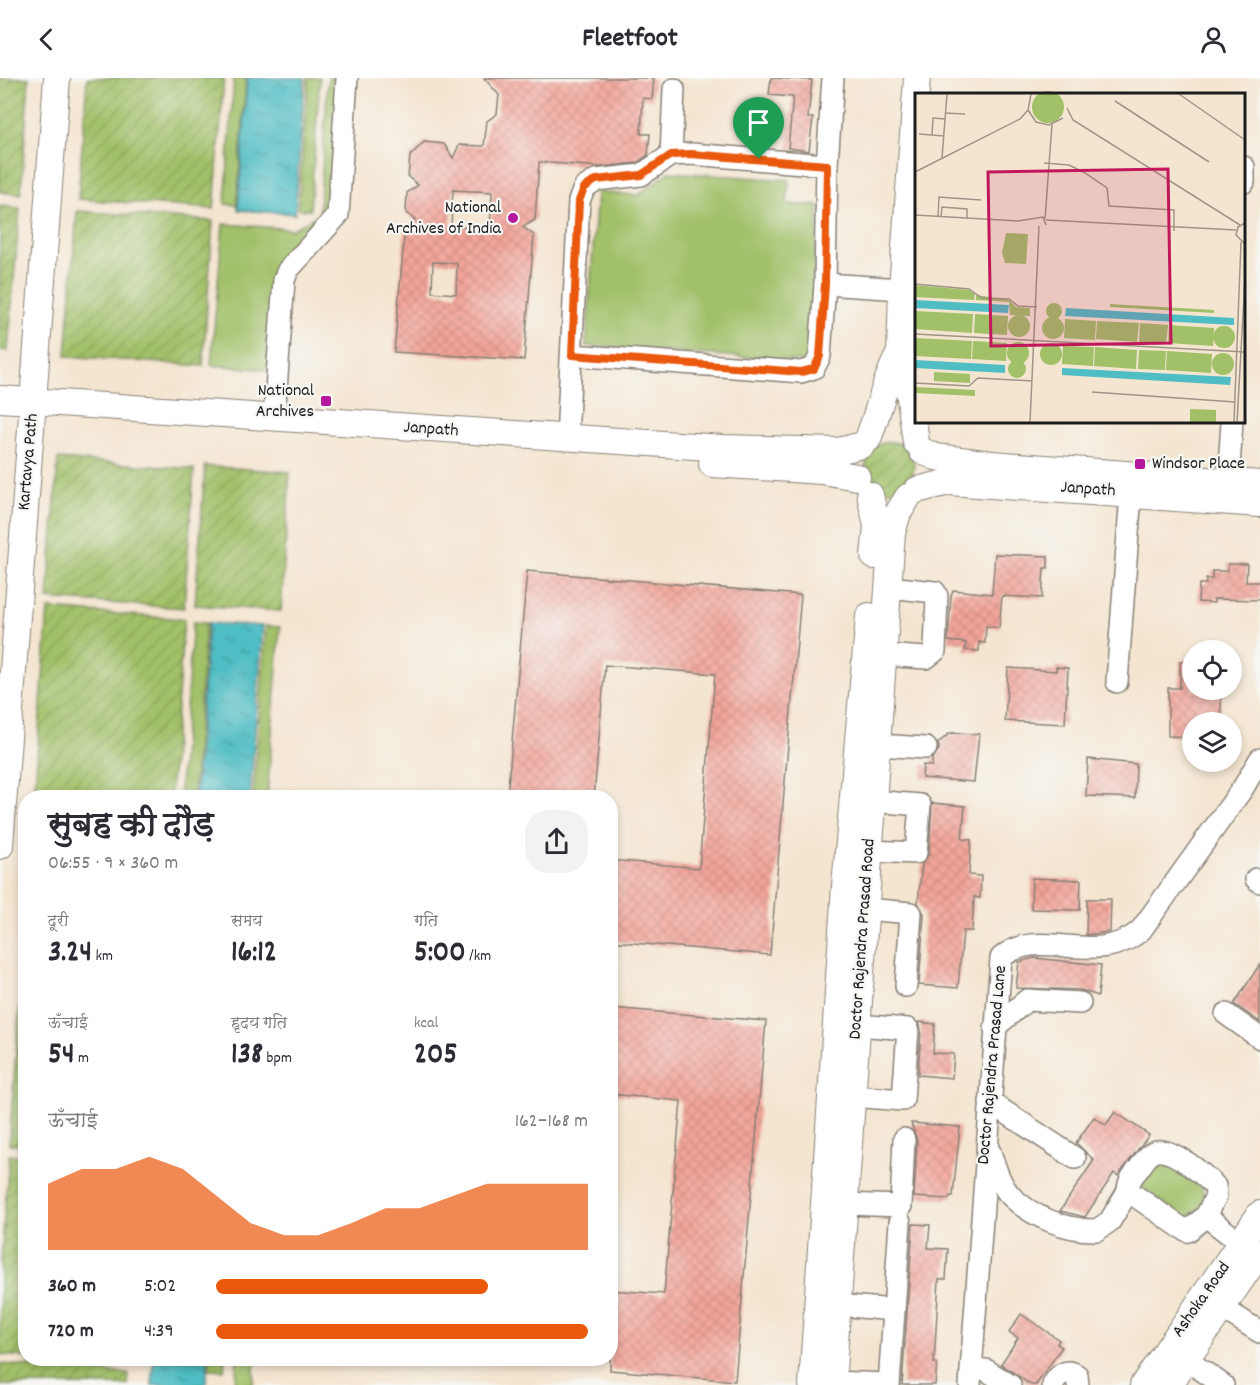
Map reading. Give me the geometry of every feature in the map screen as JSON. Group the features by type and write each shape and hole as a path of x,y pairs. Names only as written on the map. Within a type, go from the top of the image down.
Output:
{"main road":[{"name":"Kartavya Path","path":"0,846 57,78"},
{"path":"916,93 917,78"},
{"path":"915,131 902,289 900,353 906,369 915,422"},
{"path":"900,353 891,369 881,406 855,460 864,486 889,501 912,493 926,471 915,423"},
{"name":"Janpath","path":"0,399 33,408 491,441 567,439 723,448 838,451 865,442"},
{"name":"Janpath","path":"0,413 33,408 274,418 491,441 822,471 864,486"},
{"path":"865,442 887,430 898,431 919,446"},
{"name":"Janpath","path":"919,446 936,457 992,464 1260,484"},
{"name":"Janpath","path":"912,493 949,482 1131,493 1260,504"},
{"name":"Doctor Rajendra Prasad Road","path":"825,1384 845,886 877,526 864,486"},
{"name":"Doctor Rajendra Prasad Road","path":"825,1384 837,1305 845,1204 892,533 898,513 912,493"},
{"name":"Ashoka Road","path":"1169,1385 1222,1308 1253,1251 1260,1214"},
{"name":"Ashoka Road","path":"1143,1385 1253,1251"}],"street":[{"path":"274,418 284,280 288,270 338,215 347,78"},
{"path":"572,355 801,372 814,369 820,356 825,284 827,165 833,78"},
{"path":"671,155 674,89"},
{"path":"567,439 579,201 584,188 596,180 641,175 671,155 691,154 827,165"},
{"path":"825,284 902,289"},
{"path":"1228,482 1232,423"},
{"path":"1118,682 1131,493"},
{"path":"884,655 926,658 935,651 937,596 935,592 889,587"},
{"path":"878,745 926,748"},
{"name":"Doctor Rajendra Prasad Lane","path":"970,1385 1001,958 1009,951 1033,945 1096,948 1115,947 1128,941 1141,930 1243,788 1260,759"},
{"path":"870,851 916,854 920,805 873,801"},
{"path":"865,909 911,913 906,986"},
{"path":"995,1028 1027,1000 1080,1003"},
{"path":"1226,1014 1260,1038"},
{"path":"852,1096 903,1100 904,1088 908,1029 857,1024"},
{"path":"990,1102 1075,1158"},
{"path":"845,1204 901,1206 904,1139"},
{"path":"987,1142 998,1175 1009,1194 1041,1217 1074,1228 1097,1230 1110,1221 1128,1191 1128,1183 1148,1156 1155,1151 1166,1151 1202,1172 1215,1186 1216,1196 1206,1216 1188,1231 1128,1191"},
{"path":"1206,1216 1253,1251"},
{"path":"825,1384 889,1385 900,1222"},
{"path":"837,1305 894,1310"},
{"path":"1222,1308 1260,1332"},
{"path":"1187,1360 1223,1385"},
{"path":"986,1370 1010,1385"},
{"path":"1053,1385 1060,1375 1067,1372 1077,1375 1078,1385"}],"green space":[{"path":"0,78 29,78 21,194 0,192"},
{"path":"87,78 224,78 214,209 78,199"},
{"path":"234,78 246,78 237,205 225,204"},
{"path":"308,78 320,78 310,210 298,209"},
{"path":"328,78 343,78 331,213 282,264 270,370 211,365 223,224 293,229 319,214"},
{"path":"669,172 789,180 787,204 819,206 808,362 586,346 597,192 638,195"},
{"path":"0,206 20,208 8,351 0,350"},
{"path":"77,211 213,221 203,366 66,356"},
{"path":"890,442 907,449 914,466 907,483 890,490 873,483 866,466 873,449"},
{"path":"58,459 194,469 184,608 48,599"},
{"path":"205,466 290,472 281,611 195,605"},
{"path":"48,609 184,619 171,790 35,790"},
{"path":"193,622 206,623 194,790 180,790"},
{"path":"266,626 280,627 268,790 254,790"},
{"path":"18,1027 18,1145 9,1144"},
{"path":"9,1155 18,1156 18,1356 0,1355 0,1274"},
{"path":"1167,1157 1194,1178 1204,1194 1203,1202 1197,1210 1185,1218 1135,1183 1142,1163"},
{"path":"0,1364 129,1374 128,1385 0,1385"},
{"path":"209,1366 224,1366 224,1370 209,1369"},
{"path":"236,1366 254,1366 253,1385 235,1385"}],"water":[{"path":"247,78 305,78 295,214 238,210"},
{"path":"208,623 263,626 251,790 196,790"},
{"path":"153,1366 207,1366 206,1385 152,1385"}],"building":[{"name":"National Archives of India","path":"484,78 654,78 652,99 643,98 641,134 650,134 648,155 637,163 601,167 539,162 535,220 523,227 534,235 524,360 394,352 405,228 415,220 406,213 407,193 418,185 408,177 410,156 424,142 444,144 453,158 459,145 484,146 487,121 497,114 499,95","holes":["453,190 492,192 490,228 451,226","433,262 457,263 456,294 432,292"]},
{"path":"771,78 812,80 808,118 813,118 809,151 788,148 793,97 769,95"},
{"path":"995,554 1048,556 1048,568 1044,568 1042,598 1002,596 999,628 986,626 985,643 979,642 979,651 965,650 966,643 948,641 951,596 953,590 992,594"},
{"path":"1228,564 1247,564 1246,582 1260,582 1260,600 1214,599 1214,603 1198,602 1199,584 1206,584 1206,579 1212,579 1212,571 1228,571"},
{"path":"527,571 801,595 770,955 618,942 618,861 699,868 715,674 605,665 595,790 508,790"},
{"path":"1180,661 1182,661 1182,700 1221,700 1221,712 1182,712 1182,737 1168,736 1168,688 1180,688"},
{"path":"1056,667 1068,668 1065,724 1005,721 1008,668 1056,671"},
{"path":"950,733 979,734 974,782 922,778 923,765 932,766 932,759 939,749 938,743"},
{"path":"1088,759 1136,764 1135,798 1086,796"},
{"path":"932,803 965,806 962,839 971,840 969,875 981,876 980,898 974,897 972,931 963,931 958,988 919,985 924,914 918,903 922,864 929,854"},
{"path":"1032,878 1081,880 1080,910 1031,909"},
{"path":"1087,899 1111,899 1110,932 1086,935"},
{"path":"1034,958 1101,965 1098,996 1081,990 1016,988 1019,962"},
{"path":"1260,964 1260,1022 1234,1004"},
{"path":"618,1009 766,1021 735,1381 610,1370 610,1366 618,1366 618,1291 664,1294 681,1101 618,1095"},
{"path":"919,1022 935,1024 933,1053 954,1054 952,1078 918,1075 921,1030"},
{"path":"1115,1112 1149,1135 1118,1176 1114,1173 1085,1217 1060,1211 1094,1160 1076,1143 1094,1117 1106,1125"},
{"path":"911,1123 960,1127 953,1196 949,1199 914,1197 917,1140"},
{"path":"913,1224 930,1225 928,1248 948,1249 946,1279 939,1279 934,1363 937,1363 935,1385 902,1385"},
{"path":"1021,1314 1059,1340 1057,1344 1062,1347 1036,1385 1031,1385 1001,1364 1018,1338 1009,1332"}],"place":[{"name":"National Archives of India","path":"513,218"},
{"name":"National Archives","path":"326,401"},
{"name":"Windsor Place","path":"1140,464"}],"route":[{"path":"691,154 759,159 827,165 825,284 820,356 814,369 801,372 572,355 579,201 584,188 596,180 641,175 671,155 691,154"}]}
